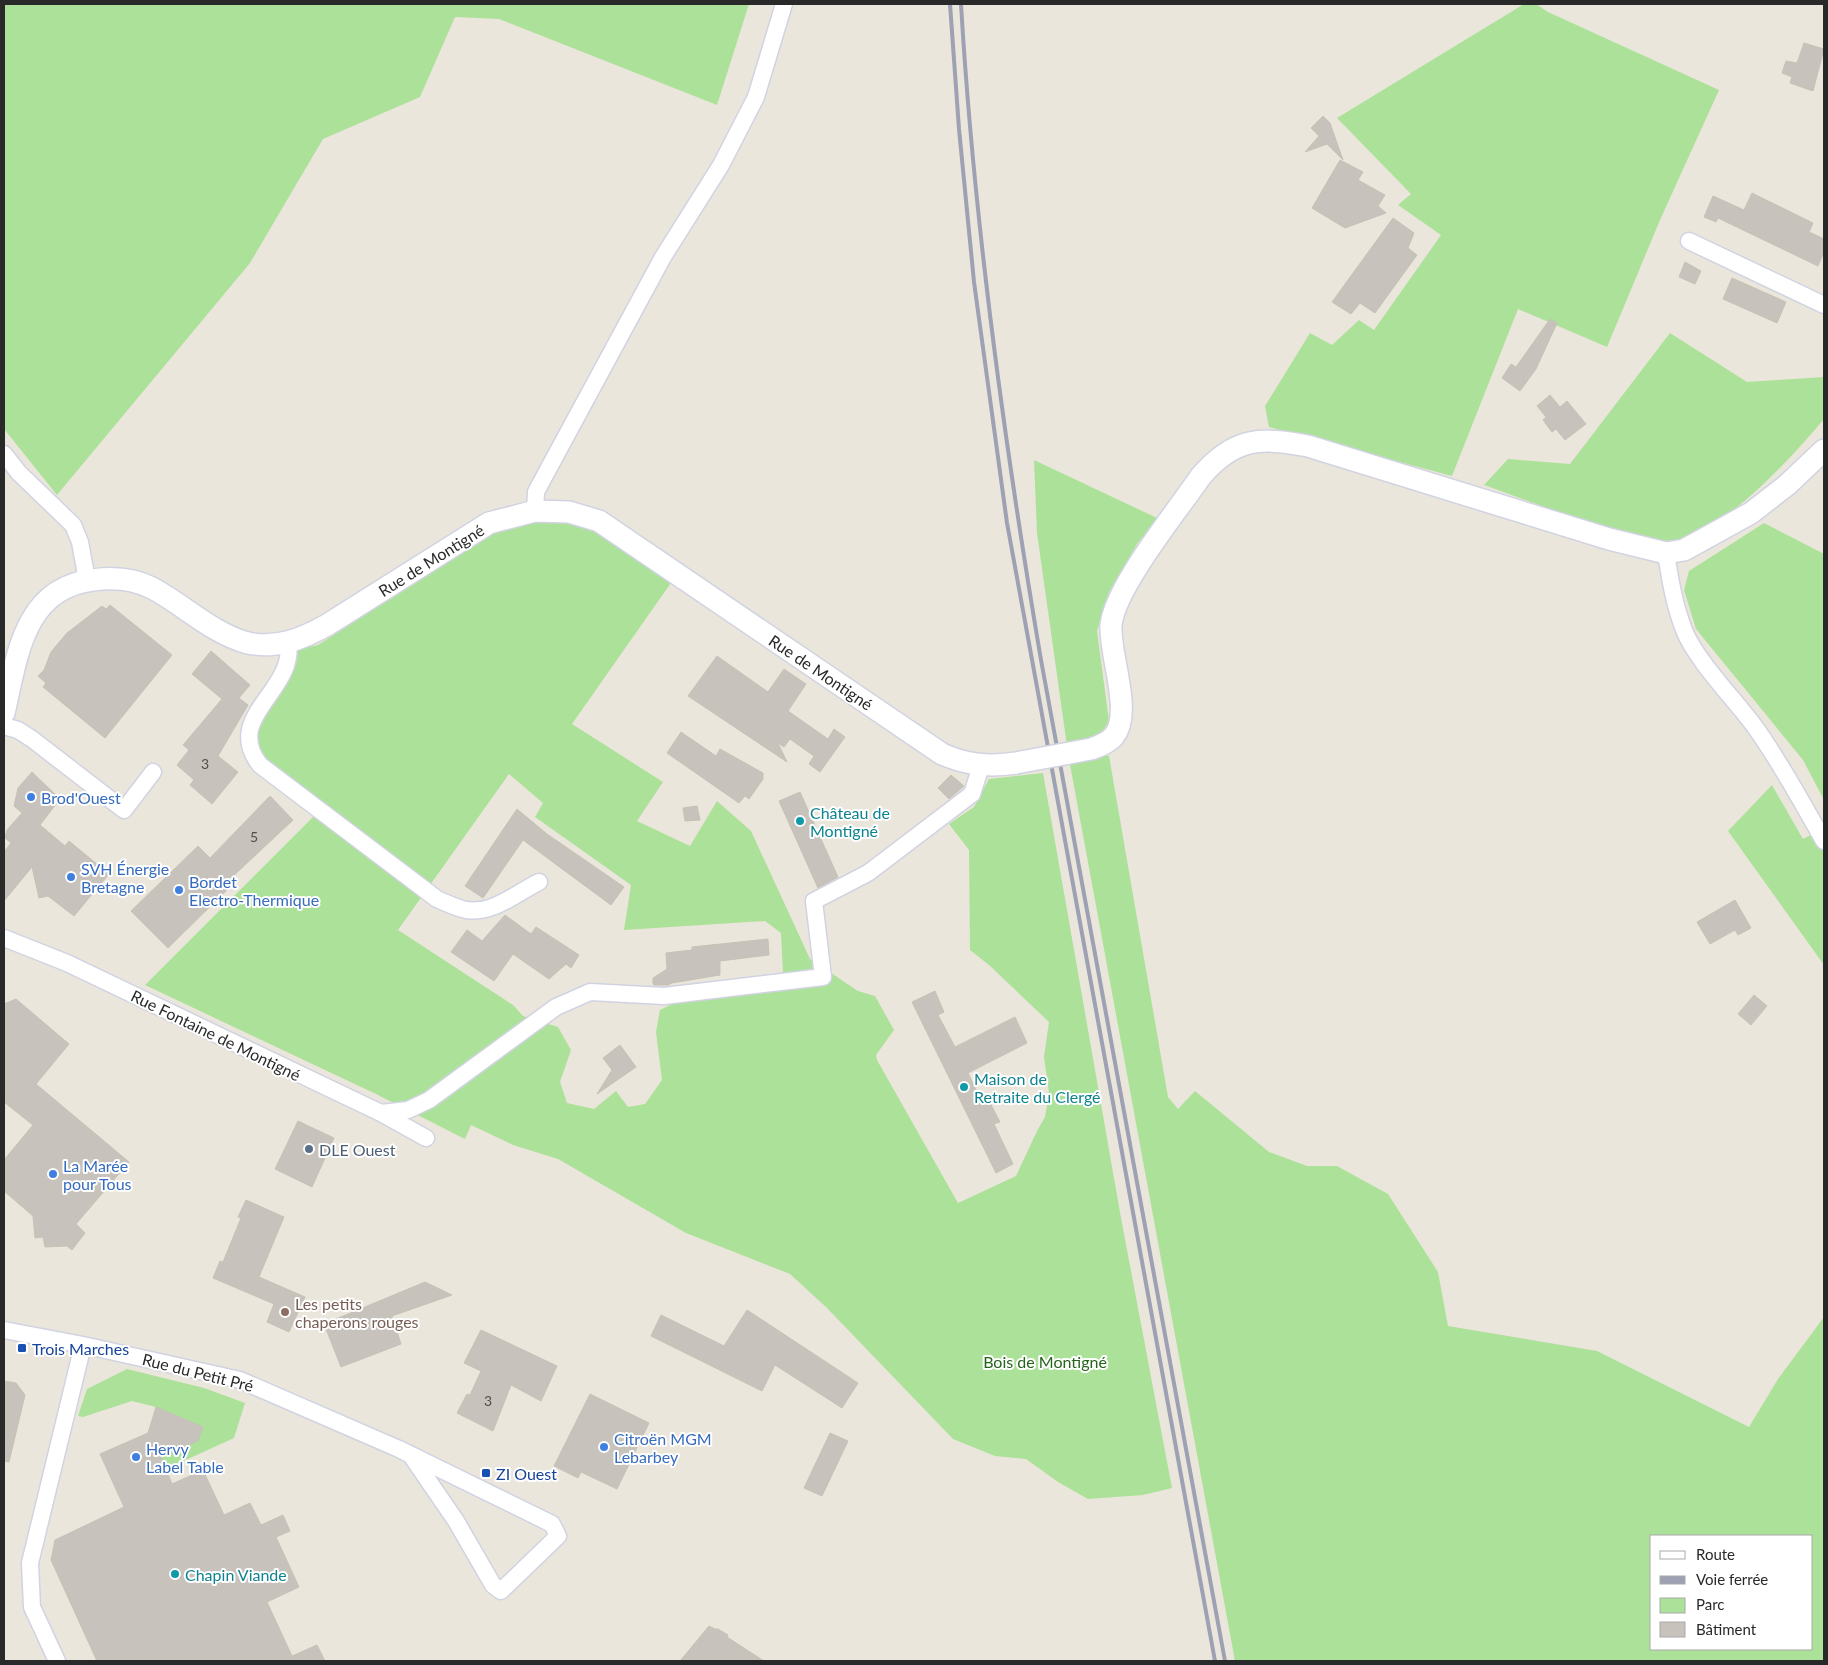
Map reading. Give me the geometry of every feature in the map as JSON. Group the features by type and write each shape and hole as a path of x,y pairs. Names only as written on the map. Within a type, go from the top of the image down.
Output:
{"street":[{"path":"535,511 536,492 663,257 721,165 756,96 784,4"},
{"path":"1689,241 1824,305"},
{"name":"Rue de Montigné","path":"4,713 20,647 34,614 49,598 64,588 87,580 118,579 142,583 235,638 261,644 288,643 309,635 327,625 489,523 535,511 569,512 599,521 942,754 956,760 981,766 1016,763 1091,749 1109,742 1119,727 1121,704 1111,626 1114,610 1124,588 1201,476 1216,459 1231,449 1246,443 1272,441 1308,446 1609,538 1666,553"},
{"path":"1824,450 1787,486 1751,513 1684,550 1666,553 1670,586 1684,631 1696,650 1756,729 1786,774 1824,841"},
{"path":"4,454 19,473 74,525 80,542 87,580"},
{"path":"288,643 288,658 283,674 250,726 249,744 254,758 260,765 437,900 467,910 483,908 514,898 539,882"},
{"path":"4,726 18,730 32,739 124,810 154,772"},
{"path":"381,1113 408,1110 429,1100 556,1007 590,992 664,996 823,977 814,901 868,873 972,794 981,766"},
{"name":"Rue Fontaine de Montigné","path":"4,938 66,963 381,1113 426,1138"},
{"name":"Rue du Petit Pré","path":"4,1330 83,1345 240,1380 410,1454 552,1524 558,1536 501,1591 493,1584 456,1521 410,1454"},
{"path":"57,1661 32,1607 30,1563 83,1345"}],"green space":[{"path":"4,4 749,4 717,105 499,19 455,17 420,97 323,139 250,263 57,495 4,429"},
{"path":"1524,4 1536,4 1548,12 1719,90 1660,220 1607,347 1518,309 1452,476 1269,427 1265,406 1310,333 1332,345 1359,320 1374,330 1441,235 1398,205 1411,194 1337,118"},
{"path":"1670,333 1747,382 1824,377 1824,419 1776,472 1737,507 1696,533 1676,540 1660,540 1610,529 1484,485 1508,459 1570,464"},
{"path":"1034,460 1157,518 1137,544 1109,592 1097,631 1109,721 1099,737 1067,746 1037,533"},
{"name":"Bois de Montigné","path":"551,516 597,530 673,580 572,724 663,782 637,821 690,846 717,801 751,831 810,959 858,991 875,996 894,1030 876,1055 877,1060 958,1203 1016,1176 1045,1117 1049,1093 1044,1057 1049,1022 989,965 970,950 969,850 949,824 974,807 989,779 1043,773 1121,1218 1172,1488 1143,1495 1088,1499 1058,1482 1026,1459 995,1456 953,1439 826,1307 790,1274 686,1233 558,1159 513,1145 471,1125 465,1139 376,1094 145,985 321,809 262,760 256,746 254,727 298,649 318,645 501,528","holes":["509,774 543,803 535,817 631,885 624,930 765,921 781,933 783,973 682,999 660,1010 656,1032 662,1080 645,1104 628,1107 616,1091 594,1109 567,1103 560,1082 571,1050 558,1027 523,1016 513,1005 398,930"]},
{"path":"1764,523 1824,554 1824,800 1803,760 1696,629 1684,590 1689,571"},
{"path":"1092,754 1109,756 1168,1097 1178,1109 1195,1091 1269,1152 1307,1166 1337,1166 1388,1194 1438,1272 1448,1326 1597,1351 1749,1427 1778,1379 1824,1317 1824,1661 1235,1661 1069,759"},
{"path":"1772,785 1803,839 1824,828 1824,965 1728,831"},
{"path":"127,1369 204,1388 245,1403 234,1438 166,1469 161,1457 198,1441 203,1427 156,1407 132,1401 83,1417 78,1416 87,1389"}],"building":[{"path":"1804,43 1824,49 1813,91 1790,83 1792,77 1782,73 1786,61 1797,63"},
{"path":"1323,116 1330,123 1343,160 1327,144 1305,152 1319,136 1311,128"},
{"path":"1340,160 1363,172 1358,180 1385,195 1378,206 1386,213 1345,228 1312,208"},
{"path":"1752,193 1813,223 1809,232 1824,239 1824,252 1818,266 1718,218 1716,222 1704,217 1713,196 1744,210"},
{"path":"1393,218 1414,233 1408,248 1417,255 1375,313 1360,303 1351,314 1332,302"},
{"path":"1685,262 1701,271 1695,284 1679,277"},
{"path":"1732,278 1786,302 1777,323 1723,299"},
{"path":"1550,319 1557,323 1536,369 1520,391 1502,378 1511,364 1516,367"},
{"path":"1550,395 1560,407 1567,401 1586,424 1565,440 1556,429 1552,432 1543,420 1546,417 1537,406"},
{"path":"110,605 172,655 105,738 43,687 46,683 38,676 44,670 51,652 67,633 102,606 106,609"},
{"path":"211,651 250,685 239,698 248,705 218,756 238,772 212,804 190,785 194,780 177,765 189,750 183,745 222,699 192,674"},
{"path":"717,656 768,692 784,669 806,684 788,711 828,739 834,729 845,737 820,772 809,764 814,756 790,739 784,747 778,743 787,762 688,696"},
{"path":"681,732 716,756 720,749 763,773 763,779 749,799 745,796 739,803 667,753"},
{"path":"32,772 60,799 40,825 65,846 69,841 109,874 74,916 48,896 39,898 32,867 4,901 4,852 11,843 5,838 7,830 22,813 14,806 18,788"},
{"path":"951,775 964,786 949,799 938,788"},
{"path":"800,792 838,877 818,888 779,801"},
{"path":"270,796 293,820 230,879 234,883 168,948 131,911 198,846 210,858"},
{"path":"697,806 700,820 685,821 683,808"},
{"path":"517,809 547,834 624,887 611,905 523,840 483,898 465,886"},
{"path":"1735,900 1751,928 1738,935 1735,930 1710,944 1697,922"},
{"path":"505,915 531,934 536,927 579,955 571,968 566,964 549,979 513,954 494,981 451,952 467,930 482,941"},
{"path":"768,939 769,955 720,961 720,975 668,985 653,984 653,978 667,969 666,953 692,950 692,947"},
{"name":"Maison de Retraite du Clergé","path":"935,991 944,1012 938,1015 955,1047 1015,1017 1027,1043 968,1073 983,1105 989,1101 1000,1122 994,1124 1013,1164 996,1173 912,1002"},
{"path":"1754,995 1767,1006 1751,1025 1738,1014"},
{"path":"16,999 69,1044 36,1084 129,1162 76,1224 85,1233 72,1250 67,1246 45,1247 43,1237 35,1238 33,1216 4,1191 4,1160 33,1125 4,1102 4,1004"},
{"path":"620,1045 636,1067 597,1094 612,1070 603,1058"},
{"path":"298,1121 334,1138 312,1187 275,1169"},
{"path":"246,1200 284,1217 259,1277 305,1297 289,1332 267,1322 274,1304 213,1278 220,1261 223,1262 241,1218 238,1217"},
{"path":"425,1282 452,1295 392,1316 401,1344 341,1367 324,1324"},
{"path":"747,1310 858,1383 842,1408 775,1365 762,1391 651,1336 661,1315 724,1346"},
{"path":"481,1330 557,1366 541,1401 511,1385 493,1431 457,1413 467,1394 470,1395 481,1371 464,1363"},
{"path":"4,1381 16,1383 25,1395 9,1462 4,1461"},
{"path":"590,1394 649,1423 617,1489 581,1472 578,1478 554,1466"},
{"name":"Chapin Viande","path":"156,1407 203,1427 198,1441 161,1457 172,1484 203,1470 224,1515 250,1503 261,1525 283,1515 290,1531 276,1537 299,1587 267,1602 292,1656 317,1645 325,1661 97,1661 51,1560 55,1540 124,1507 100,1454 148,1433"},
{"path":"830,1433 848,1441 822,1496 804,1488"},
{"path":"709,1626 728,1635 727,1637 764,1661 680,1661"}],"railway":[{"path":"950,4 959,129 974,282 1007,523 1215,1661"},
{"path":"961,4 982,251 1003,415 1027,578 1225,1661"}],"place":[{"name":"Brod'Ouest","path":"31,797"},
{"name":"Château de Montigné","path":"800,821"},
{"name":"SVH Énergie Bretagne","path":"71,877"},
{"name":"Bordet Electro-Thermique","path":"179,890"},
{"name":"Maison de Retraite du Clergé","path":"964,1087"},
{"name":"DLE Ouest","path":"309,1149"},
{"name":"La Marée pour Tous","path":"53,1174"},
{"name":"Les petits chaperons rouges","path":"285,1312"},
{"name":"Trois Marches","path":"22,1348"},
{"name":"Citroën MGM Lebarbey","path":"604,1447"},
{"name":"Hervy Label Table","path":"136,1457"},
{"name":"ZI Ouest","path":"486,1473"},
{"name":"Chapin Viande","path":"175,1574"}]}
